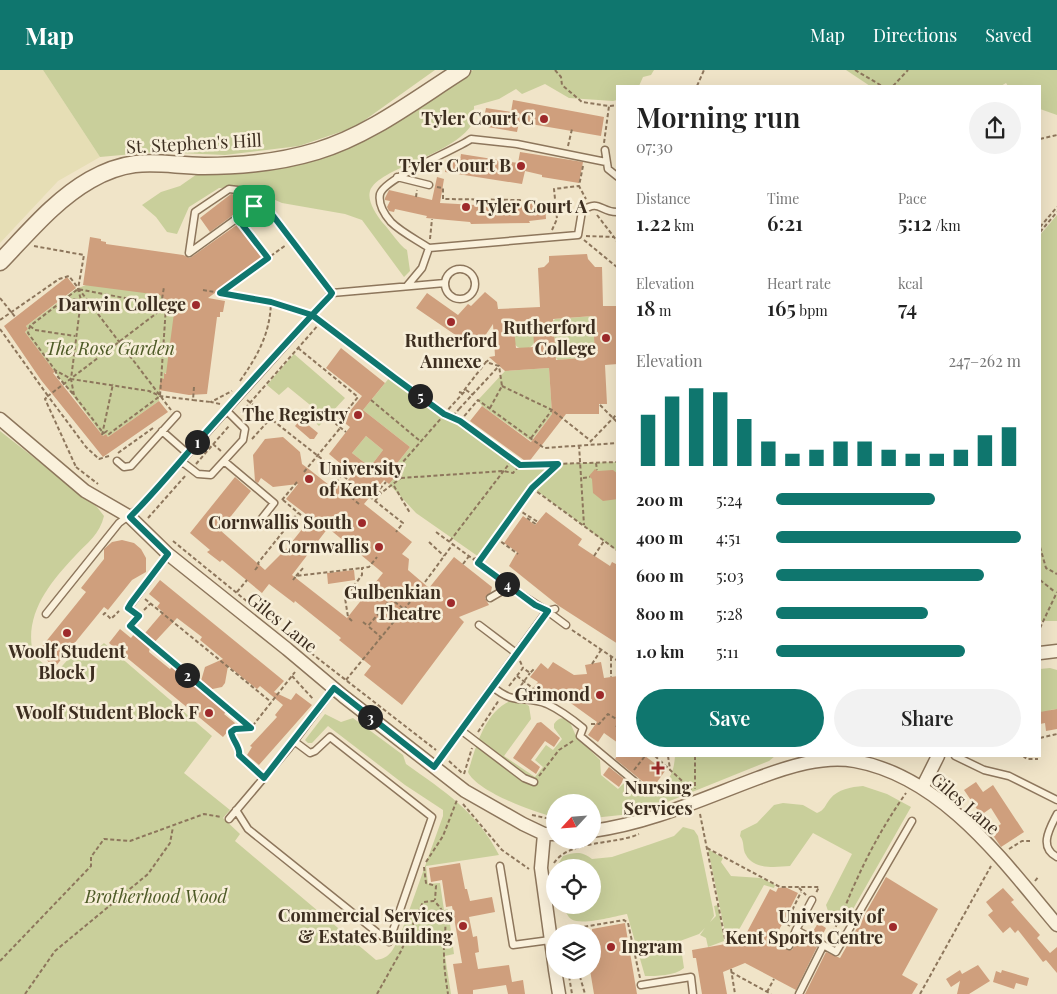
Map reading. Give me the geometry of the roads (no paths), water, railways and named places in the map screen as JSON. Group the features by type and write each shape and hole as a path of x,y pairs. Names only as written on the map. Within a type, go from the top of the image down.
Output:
{"street":[{"name":"St. Stephen's Hill","path":"0,262 68,194 103,173 121,167 148,162 202,166 239,164 277,160 317,151 352,138 462,70"},
{"name":"Giles Lane","path":"0,419 85,491 130,517 168,554 434,767 484,804 546,833"},
{"path":"1041,653 1057,651"},
{"path":"918,786 929,778 938,757"},
{"name":"Giles Lane","path":"601,830 630,825 698,803 760,777 835,758 854,760 883,769 918,786 961,820 1000,854 1057,925"},
{"path":"546,847 541,868 548,924"},
{"path":"556,979 559,994"}],"lane":[{"path":"606,162 517,144 471,139 459,148 386,184 380,194 380,205 391,222 429,248 578,236 582,211 589,206 597,204 606,210 616,212"},
{"path":"605,150 608,168 616,175"},
{"path":"398,178 429,185"},
{"path":"264,204 254,206 189,253 195,212 229,189 246,191 264,204 332,293"},
{"path":"407,286 422,268 429,248"},
{"path":"463,269 473,276 475,287 469,296 459,299 450,294 445,283 451,272 463,269"},
{"path":"46,614 118,523 130,517 332,293 445,283"},
{"path":"181,461 198,474 207,476 213,473 224,461 246,435 242,424 228,408"},
{"path":"117,461 124,467 130,466 175,414"},
{"path":"162,431 187,454"},
{"path":"224,461 274,503 260,522"},
{"path":"139,616 128,608 168,554"},
{"path":"490,598 509,587 548,611 566,626"},
{"path":"434,767 548,611 555,609"},
{"path":"479,625 516,653"},
{"path":"493,687 502,695 511,699 551,706 583,728 580,736 628,778 646,791"},
{"path":"226,818 236,810 264,778 334,688"},
{"path":"462,731 524,778 534,782"},
{"path":"236,810 248,830 389,942 432,817 330,737 315,751 310,753 294,741"},
{"path":"239,755 264,778"},
{"path":"957,757 984,770 1001,776 1009,776 1057,800"},
{"path":"1057,814 1046,840 1049,849 1057,857"},
{"path":"796,930 836,952 912,821"},
{"path":"500,866 513,945 546,941"},
{"path":"789,946 812,900"},
{"path":"799,994 823,946"},
{"path":"641,985 691,977 693,994"}],"place":[{"name":"Tyler Court C","path":"544,119"},
{"name":"Tyler Court B","path":"521,166"},
{"name":"Tyler Court A","path":"466,207"},
{"name":"Darwin College","path":"196,305"},
{"name":"Rutherford Annexe","path":"451,322"},
{"name":"Rutherford College","path":"606,338"},
{"name":"The Registry","path":"358,415"},
{"name":"University of Kent","path":"309,479"},
{"name":"Cornwallis South","path":"362,523"},
{"name":"Cornwallis","path":"379,547"},
{"name":"Gulbenkian Theatre","path":"451,603"},
{"name":"Woolf Student Block J","path":"67,633"},
{"name":"Grimond","path":"600,695"},
{"name":"Woolf Student Block F","path":"209,713"},
{"name":"Nursing Services","path":"658,768"},
{"name":"Commercial Services & Estates Building","path":"463,926"},
{"name":"University of Kent Sports Centre","path":"893,927"},
{"name":"Ingram","path":"611,947"}],"park label":[{"name":"The Rose Garden","path":"110,349"},
{"name":"Brotherhood Wood","path":"156,897"}]}
